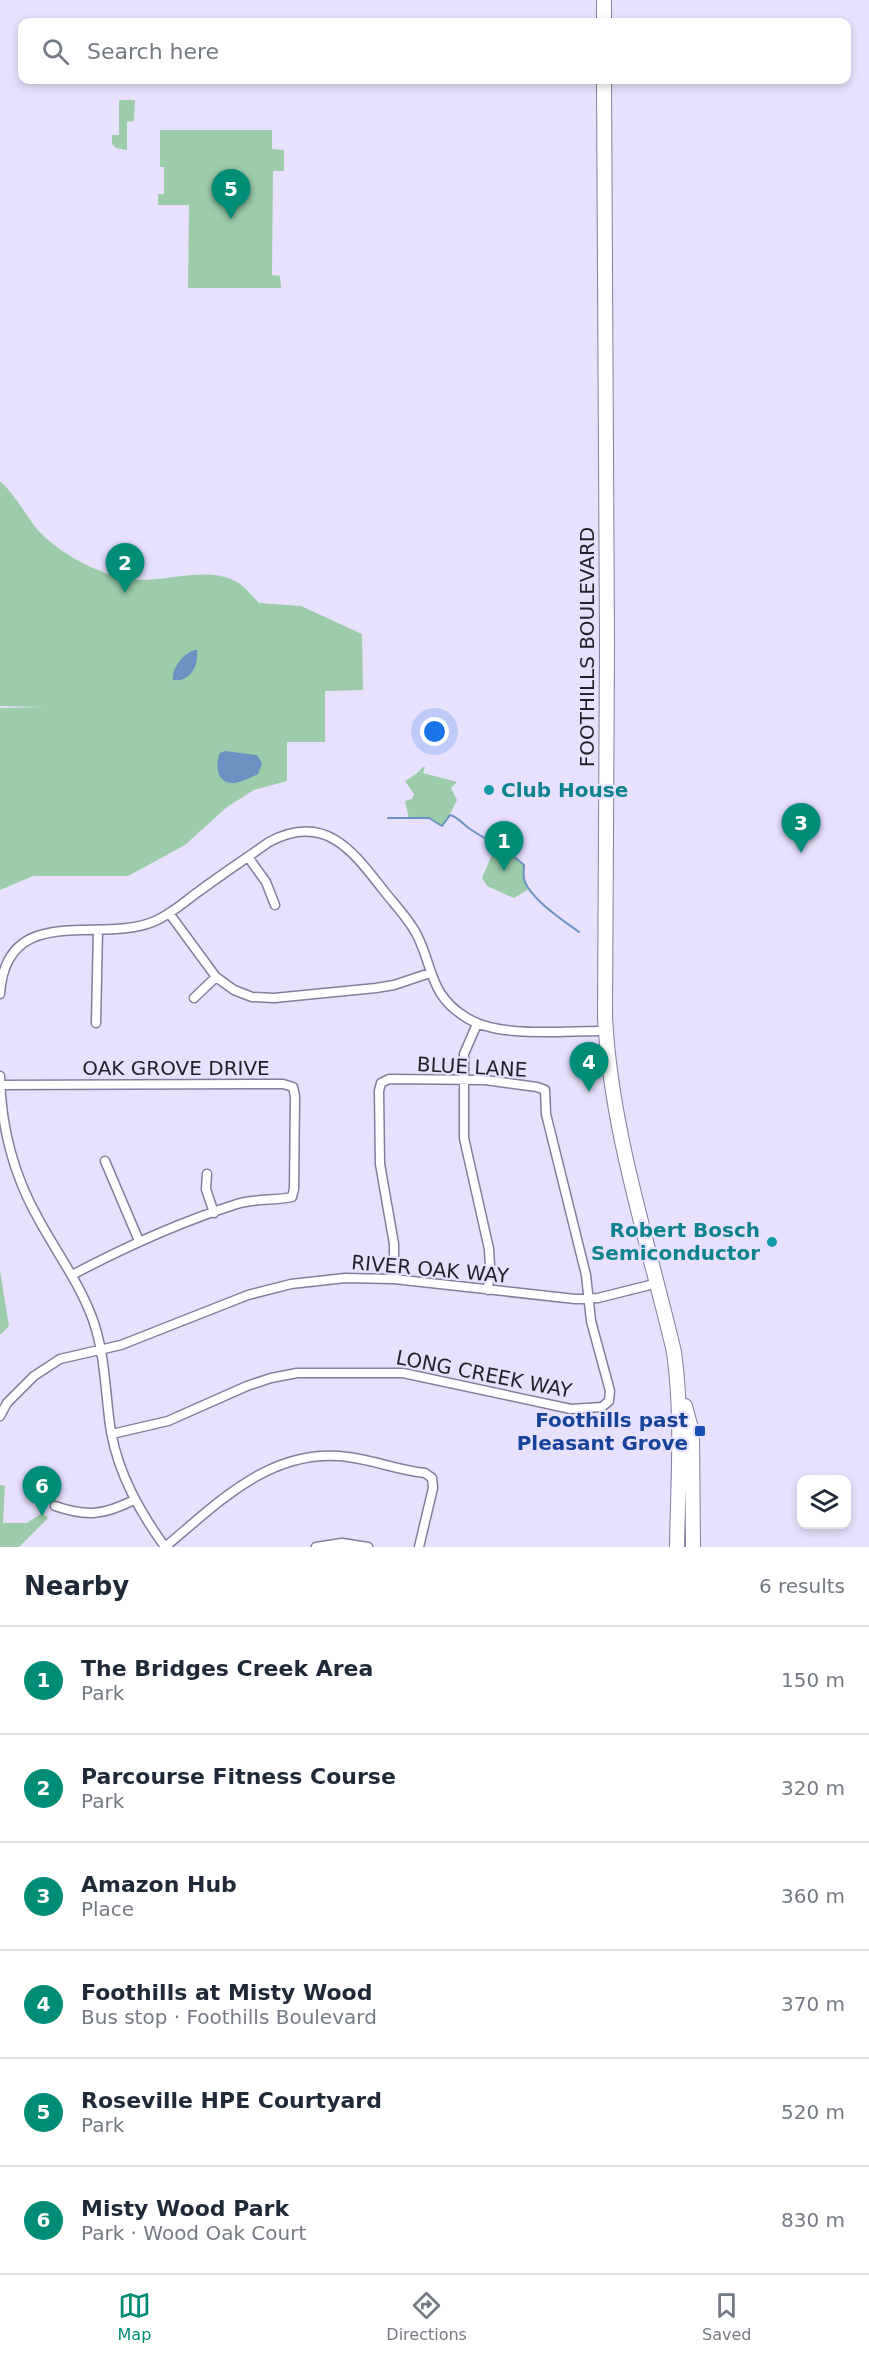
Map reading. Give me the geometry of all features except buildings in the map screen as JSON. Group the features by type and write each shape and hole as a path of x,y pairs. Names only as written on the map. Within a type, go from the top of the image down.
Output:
{"main road":[{"path":"604,0 604,18"},
{"name":"FOOTHILLS BOULEVARD","path":"604,84 607,633 606,1030 616,1109 674,1352 679,1387 681,1454 677,1547"},
{"name":"FOOTHILLS BOULEVARD","path":"679,1387 692,1432 693,1547"}],"street":[{"path":"0,994 6,966 17,950 32,938 51,931 139,927 169,913 277,837 293,833 318,833 341,842 359,859 414,930 429,973 449,1005 477,1024 501,1030 606,1030"},
{"path":"248,857 266,882 275,905"},
{"path":"169,913 216,977 243,994 262,998 376,988 394,985 429,973"},
{"path":"96,1023 98,930"},
{"path":"194,998 216,977"},
{"path":"477,1024 464,1054 464,1145 489,1249 488,1290"},
{"path":"0,1076 5,1128 21,1184 39,1221 72,1275 92,1317 101,1349 112,1434 118,1458 134,1500 165,1547 238,1486 261,1472 282,1462 321,1455 364,1460 425,1473 432,1478 433,1488 419,1547"},
{"name":"BLUE LANE","path":"394,1279 394,1244 380,1164 379,1091 381,1083 389,1079 485,1080 545,1090 546,1114 586,1275 589,1299"},
{"name":"OAK GROVE DRIVE","path":"0,1085 283,1084 293,1088 295,1096 292,1197 256,1200 214,1213 139,1241 72,1275"},
{"path":"105,1161 139,1241"},
{"path":"207,1174 206,1189 214,1213"},
{"name":"RIVER OAK WAY","path":"0,1416 7,1403 42,1369 60,1359 121,1345 248,1295 308,1281 345,1278 394,1279 548,1297 589,1299 658,1283"},
{"name":"LONG CREEK WAY","path":"112,1434 168,1421 247,1386 271,1378 309,1372 423,1375 563,1408 602,1407 609,1401 610,1391 591,1321 589,1299"},
{"path":"55,1506 72,1512 95,1514 134,1500"},
{"path":"316,1547 342,1542 368,1547"}],"green space":[{"path":"119,100 135,100 134,121 127,122 127,150 116,148 112,144 112,135 119,135"},
{"path":"160,130 272,130 272,149 284,150 284,171 273,171 272,275 280,276 281,288 188,288 189,205 158,205 158,194 164,194 164,167 160,167"},
{"path":"0,481 50,542 95,569 133,580 197,575 227,578 243,586 259,603 301,606 362,634 363,690 325,691 325,742 287,742 287,781 254,790 227,807 185,845 128,876 33,876 0,890 0,708 43,707 0,706"},
{"path":"425,767 423,773 457,782 451,788 457,800 442,826 429,818 409,819 405,801 412,799 414,794 405,781"},
{"path":"496,845 514,855 524,865 523,879 529,889 514,898 487,886 482,878"},
{"path":"0,1271 9,1326 0,1335"},
{"path":"0,1485 5,1486 3,1523 27,1523 42,1513 48,1518 19,1547 0,1547"}],"water":[{"path":"197,650 197,656 192,672 184,679 173,680 174,671 179,662"},
{"path":"225,751 257,755 262,763 258,774 234,783 226,782 218,771 220,753"}],"waterway":[{"path":"388,818 429,818 442,826 450,815 456,817 524,865 524,879 533,894 579,932"}],"place":[{"name":"Roseville HPE Courtyard","path":"231,219"},
{"name":"Parcourse Fitness Course","path":"125,593"},
{"name":"Club House","path":"489,790"},
{"name":"Amazon Hub","path":"801,853"},
{"name":"The Bridges Creek Area","path":"504,871"},
{"name":"Foothills at Misty Wood","path":"589,1092"},
{"name":"Robert Bosch Semiconductor","path":"772,1242"},
{"name":"Foothills past Pleasant Grove","path":"700,1431"},
{"name":"Misty Wood Park","path":"42,1516"}]}
